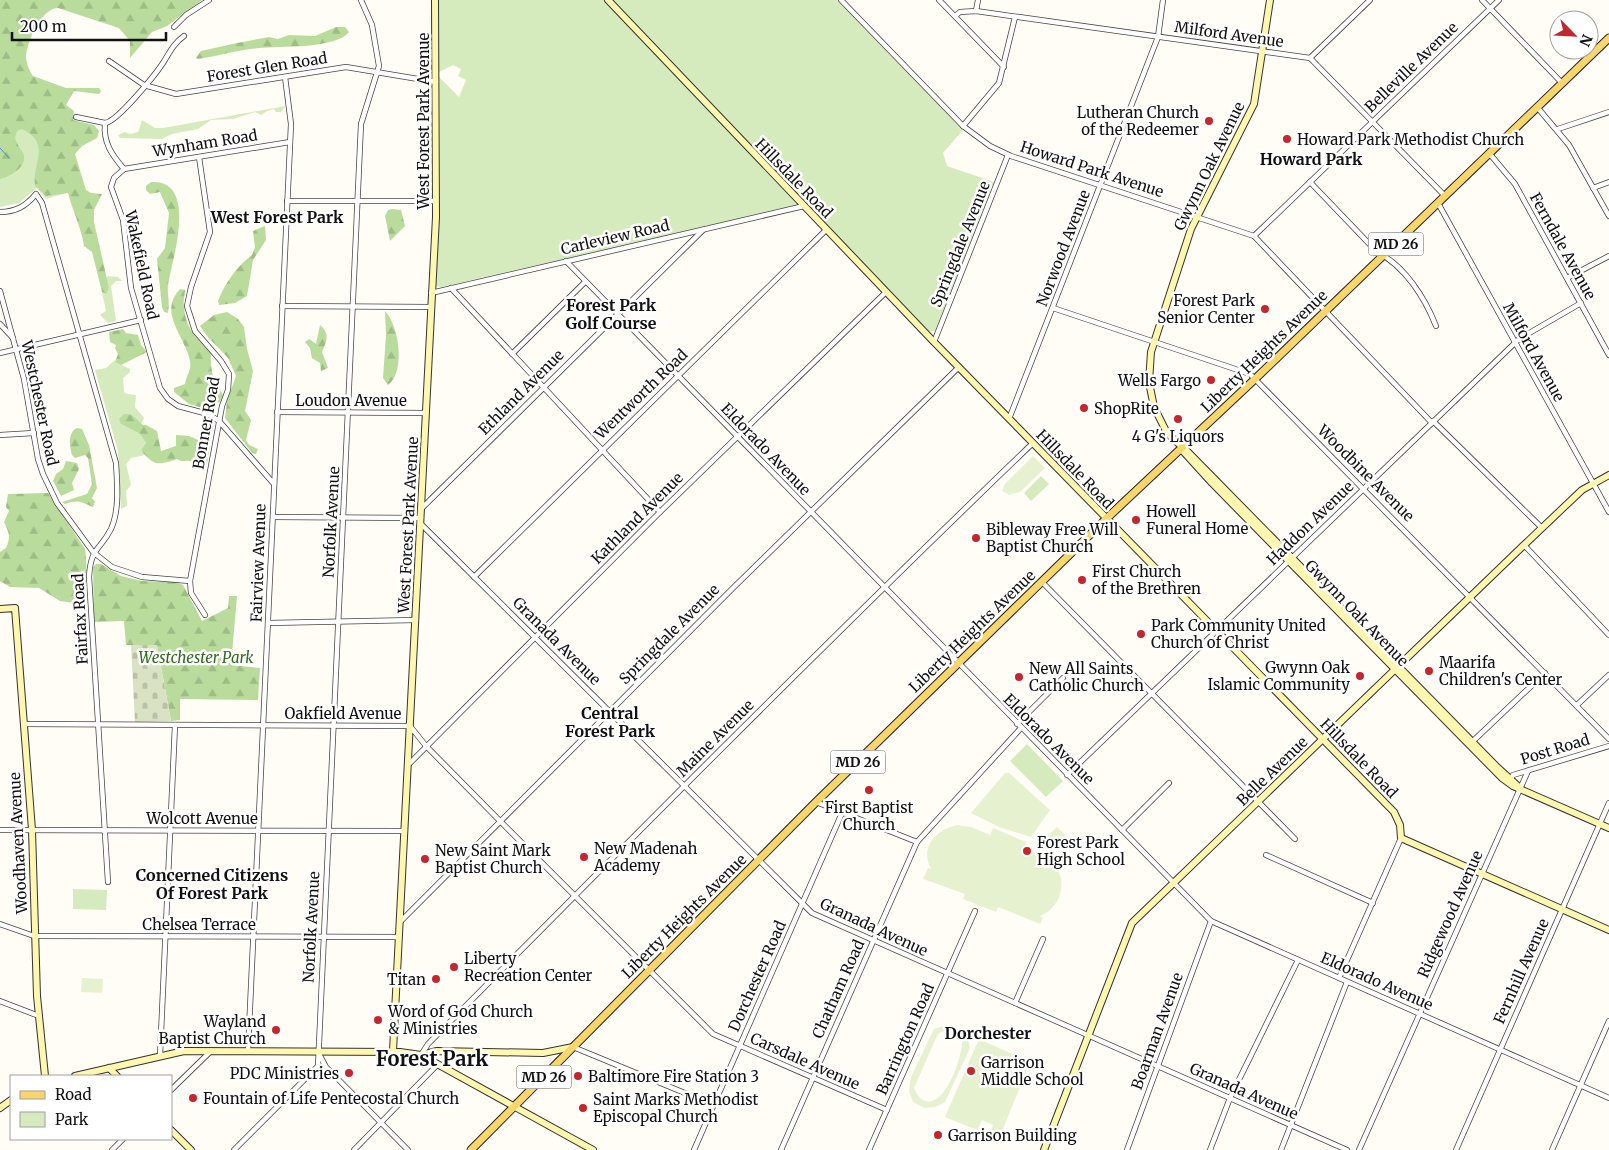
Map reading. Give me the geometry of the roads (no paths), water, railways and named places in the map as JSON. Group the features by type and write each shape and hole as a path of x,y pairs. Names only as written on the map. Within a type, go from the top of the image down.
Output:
{"main road":[{"name":"West Forest Park Avenue","path":"394,1051 436,201 434,0"},
{"name":"Hillsdale Road","path":"608,0 934,342 1394,812 1400,824 1402,838"},
{"name":"Gwynn Oak Avenue","path":"1270,0 1257,92 1250,115 1196,217 1154,341 1149,363 1150,396 1164,428 1182,448 1186,456 1397,668 1502,778 1513,786 1609,828"},
{"name":"Liberty Heights Avenue","path":"471,1150 816,802 1106,519 1255,379 1609,38"},
{"name":"Belle Avenue","path":"1044,1150 1132,923 1582,490 1609,475"},
{"name":"Woodhaven Avenue","path":"0,609 15,608 32,830 35,898 34,936 45,1075"},
{"name":"Gwynn Oak Avenue","path":"1470,743 1520,788"},
{"path":"1402,838 1609,930"},
{"path":"80,1075 184,1051 394,1051 421,1055 437,1051 548,1053 573,1047"},
{"path":"421,1055 593,1150"},
{"path":"109,1068 116,1075"},
{"path":"172,1131 191,1150"}],"street":[{"path":"174,27 186,14 208,0"},
{"name":"Norfolk Avenue","path":"318,1051 362,118 378,71 372,25 361,0"},
{"name":"Howard Park Avenue","path":"841,0 963,126 980,139 1008,155 1254,236 1433,422 1542,528"},
{"path":"939,0 1004,67"},
{"path":"976,11 978,0"},
{"name":"Norwood Avenue","path":"1009,418 1158,37 1163,0"},
{"path":"1370,0 1310,58 1445,196"},
{"path":"1482,0 1562,83"},
{"name":"Belleville Avenue","path":"1254,236 1499,0"},
{"name":"Milford Avenue","path":"954,16 960,12 976,11 1310,58"},
{"path":"963,126 996,88 1004,67 1015,16"},
{"path":"76,117 105,124 116,118 163,63 172,45 184,36"},
{"name":"Forest Glen Road","path":"109,61 144,85 165,92 186,93 346,67 436,82"},
{"name":"Fairview Avenue","path":"248,1051 290,142 291,115 286,77"},
{"path":"1537,107 1558,129 1609,216"},
{"path":"1558,129 1609,112"},
{"path":"105,124 104,135 109,149 124,169"},
{"name":"Wynham Road","path":"124,169 290,142"},
{"name":"Ferndale Avenue","path":"1489,153 1515,184 1609,354"},
{"name":"Springdale Avenue","path":"934,342 1008,155"},
{"name":"Bonner Road","path":"199,157 210,232 191,287 187,306 190,323 221,361 229,374 228,390 219,421 190,581 191,593 205,615"},
{"name":"Wakefield Road","path":"124,169 111,182 111,192 123,220 131,288 163,394 182,408 208,414 219,421 274,484"},
{"path":"1310,182 1377,252 1384,255 1419,292 1436,326"},
{"path":"1593,188 1609,182"},
{"name":"Fairfax Road","path":"0,212 9,212 23,207 36,194 42,203 114,451 117,475 114,519 107,536 92,552 89,565 108,882"},
{"path":"287,201 436,201"},
{"name":"Milford Avenue","path":"1438,203 1609,512"},
{"name":"Carleview Road","path":"431,293 804,206"},
{"name":"Ethland Avenue","path":"421,509 703,230"},
{"name":"Wentworth Road","path":"474,577 826,230"},
{"path":"1567,278 1609,256"},
{"name":"Eldorado Avenue","path":"566,261 958,664 1212,921 1609,1098"},
{"path":"512,354 585,282"},
{"path":"451,288 660,512"},
{"name":"Westchester Road","path":"0,291 14,339 40,467 50,489 92,552 112,567 132,575 190,581"},
{"name":"Kathland Avenue","path":"408,765 660,512 886,292"},
{"name":"Haddon Avenue","path":"1067,775 1514,343 1581,303"},
{"path":"282,306 430,307"},
{"name":"Woodbine Avenue","path":"1053,308 1248,373 1609,739"},
{"path":"0,353 141,320"},
{"path":"0,324 14,339"},
{"name":"Springdale Avenue","path":"400,922 959,367"},
{"name":"Loudon Avenue","path":"277,412 426,413"},
{"path":"0,436 34,433"},
{"name":"Maine Avenue","path":"421,1055 428,1044 575,895 1032,443"},
{"path":"273,517 344,517 421,521"},
{"name":"Granada Avenue","path":"421,521 474,577 812,914 1348,1150"},
{"path":"1524,545 1609,634"},
{"path":"1042,582 1295,839"},
{"path":"268,623 416,620"},
{"path":"1470,743 1544,672"},
{"path":"1577,705 1609,675"},
{"name":"Chatham Road","path":"781,1150 917,842 1063,678"},
{"name":"Oakfield Avenue","path":"24,724 410,726 426,746 650,970"},
{"path":"160,1056 175,725"},
{"name":"Post Road","path":"1511,779 1513,775 1609,746"},
{"name":"Ridgewood Avenue","path":"1359,1150 1528,770"},
{"path":"1122,830 1169,783"},
{"path":"816,802 917,842"},
{"name":"Fernhill Avenue","path":"1456,1150 1609,803"},
{"name":"Dorchester Road","path":"694,1150 842,813"},
{"name":"Wolcott Avenue","path":"0,830 404,831"},
{"path":"1339,978 1402,838"},
{"path":"1266,855 1373,903"},
{"name":"Barrington Road","path":"869,1150 974,911"},
{"name":"Boarman Avenue","path":"1127,1150 1212,921"},
{"name":"Chelsea Terrace","path":"0,924 34,936 399,937"},
{"path":"1015,1003 1043,939"},
{"path":"1210,1150 1230,1098 1298,960"},
{"name":"Carsdale Avenue","path":"650,970 713,1034 887,1110"},
{"path":"1281,1150 1347,982"},
{"path":"0,1001 40,1016"},
{"path":"1552,1150 1609,1021"},
{"path":"573,1047 714,1105"},
{"path":"172,1089 211,1051"},
{"path":"318,1051 326,1067 408,1150"},
{"path":"234,1150 318,1066 318,1051"},
{"path":"354,1150 437,1065"},
{"path":"112,1150 122,1140"}],"waterway":[{"path":"0,148 9,158"}],"place":[{"name":"Lutheran Church of the Redeemer","path":"1209,121"},
{"name":"Howard Park Methodist Church","path":"1287,139"},
{"name":"Forest Park Senior Center","path":"1265,309"},
{"name":"Wells Fargo","path":"1211,380"},
{"name":"ShopRite","path":"1084,408"},
{"name":"4 G's Liquors","path":"1178,419"},
{"name":"Howell Funeral Home","path":"1136,520"},
{"name":"Bibleway Free Will Baptist Church","path":"976,538"},
{"name":"First Church of the Brethren","path":"1082,580"},
{"name":"Park Community United Church of Christ","path":"1141,634"},
{"name":"Maarifa Children's Center","path":"1429,671"},
{"name":"Gwynn Oak Islamic Community","path":"1360,676"},
{"name":"New All Saints Catholic Church","path":"1019,677"},
{"name":"First Baptist Church","path":"869,790"},
{"name":"Forest Park High School","path":"1027,851"},
{"name":"New Madenah Academy","path":"584,857"},
{"name":"New Saint Mark Baptist Church","path":"425,859"},
{"name":"Liberty Recreation Center","path":"454,967"},
{"name":"Titan","path":"436,979"},
{"name":"Word of God Church & Ministries","path":"378,1020"},
{"name":"Wayland Baptist Church","path":"276,1030"},
{"name":"Garrison Middle School","path":"971,1071"},
{"name":"PDC Ministries","path":"349,1073"},
{"name":"Baltimore Fire Station 3","path":"578,1076"},
{"name":"Fountain of Life Pentecostal Church","path":"193,1098"},
{"name":"Saint Marks Methodist Episcopal Church","path":"583,1108"},
{"name":"Garrison Building","path":"938,1135"}],"district":[{"name":"Howard Park","path":"1311,159"},
{"name":"West Forest Park","path":"277,217"},
{"name":"Forest Park Golf Course","path":"611,314"},
{"name":"Central Forest Park","path":"610,722"},
{"name":"Concerned Citizens Of Forest Park","path":"212,884"},
{"name":"Dorchester","path":"988,1033"},
{"name":"Forest Park","path":"432,1058"}],"park label":[{"name":"Westchester Park","path":"196,657"}]}
